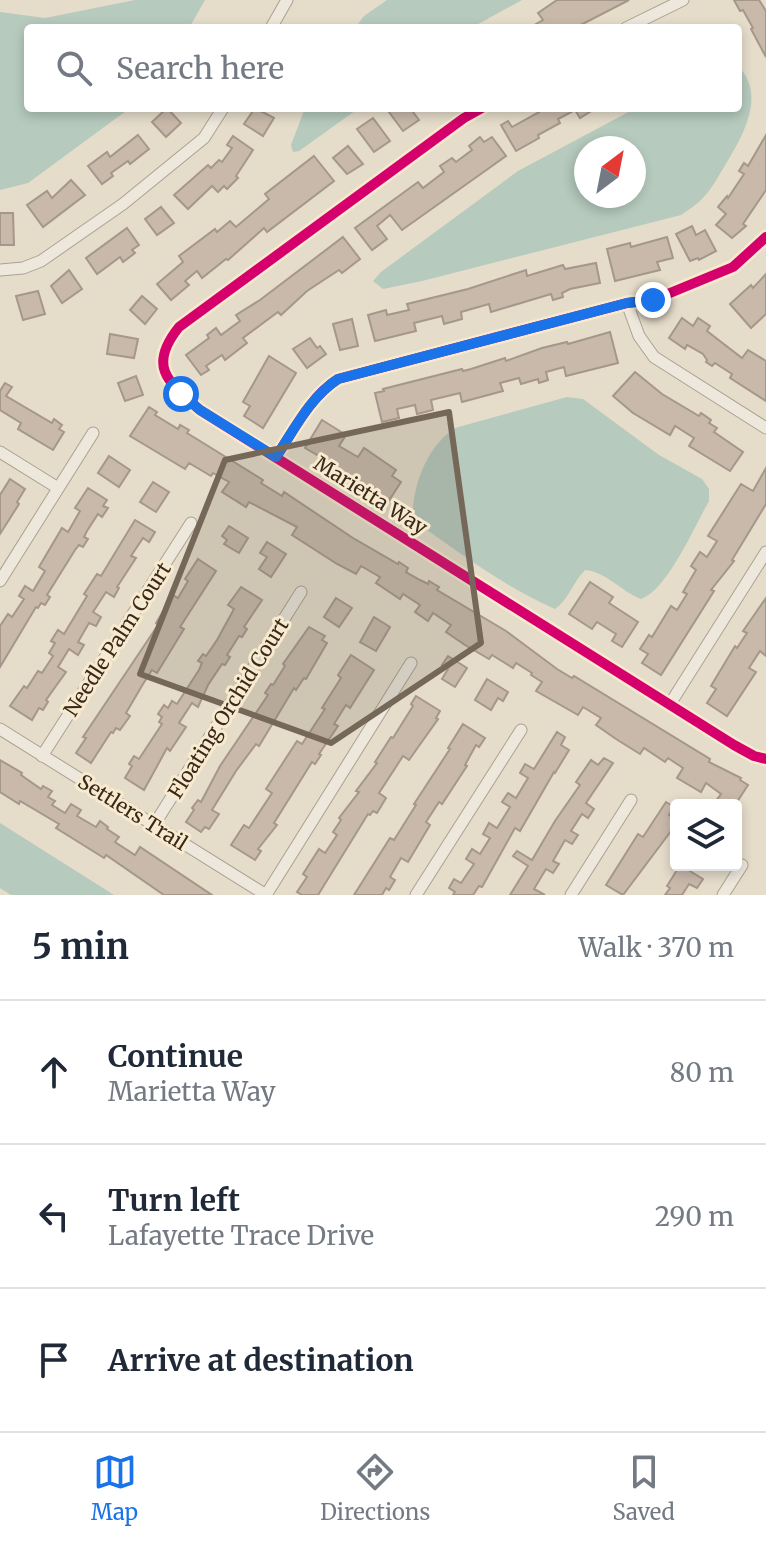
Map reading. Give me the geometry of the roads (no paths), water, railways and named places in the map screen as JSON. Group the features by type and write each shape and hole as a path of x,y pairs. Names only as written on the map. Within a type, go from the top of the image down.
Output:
{"street":[{"path":"273,24 287,0"},
{"path":"634,24 683,0"},
{"path":"0,270 23,268 41,261 123,204 204,138 220,112"},
{"name":"Marietta Way","path":"475,112 179,327 168,341 163,373 172,387 200,410 754,756 766,759"},
{"path":"276,457 325,387 338,379 627,303 653,300 733,267 766,237"},
{"path":"627,303 639,336 654,357 766,428"},
{"path":"0,581 93,433"},
{"path":"0,452 58,488"},
{"name":"Needle Palm Court","path":"42,756 191,523"},
{"path":"670,704 766,552"},
{"name":"Floating Orchid Court","path":"154,825 301,592"},
{"path":"266,895 411,663"},
{"name":"Settlers Trail","path":"0,729 266,895"},
{"path":"416,895 521,730"},
{"path":"571,895 631,800"},
{"path":"723,895 738,871"}]}
